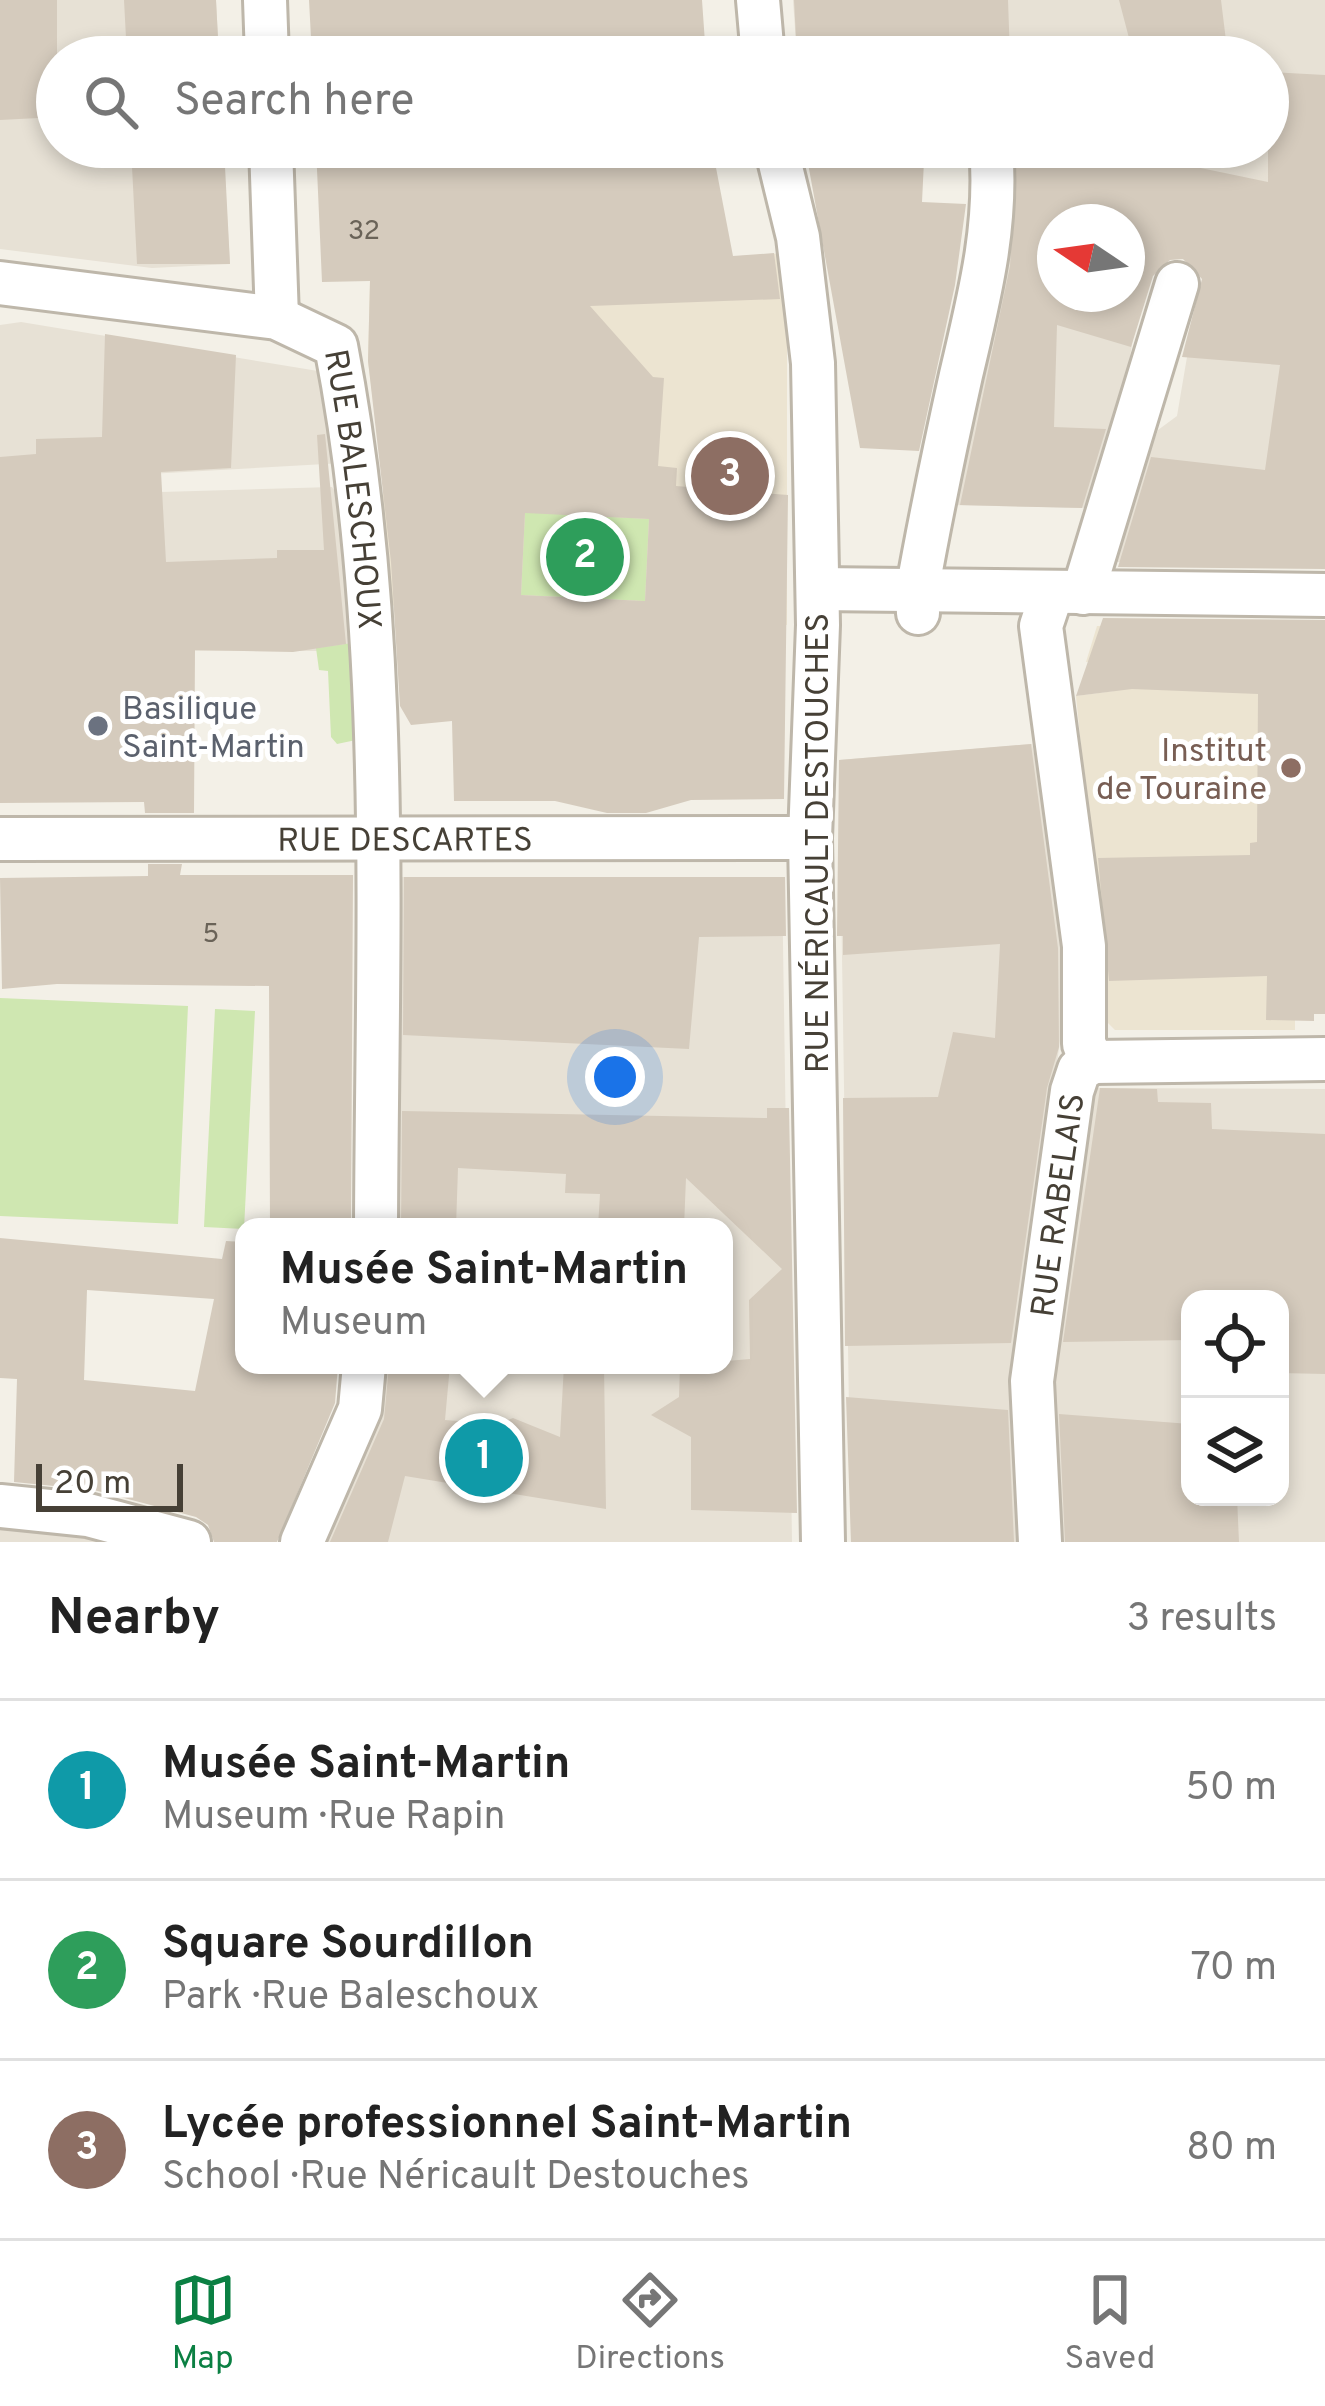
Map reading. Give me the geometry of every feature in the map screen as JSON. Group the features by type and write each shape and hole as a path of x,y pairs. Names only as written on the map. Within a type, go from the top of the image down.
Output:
{"street":[{"path":"265,0 266,36"},
{"path":"758,0 761,36"},
{"path":"272,168 277,318"},
{"name":"RUE NÉRICAULT DESTOUCHES","path":"781,168 798,237 813,363 818,589 810,838 824,1542"},
{"path":"917,602 986,279 993,168"},
{"name":"RUE BALESCHOUX","path":"0,283 277,318 336,346 361,475 378,834"},
{"name":"RUE RABELAIS","path":"1040,1542 1031,1410 1039,1312 1072,1091 1079,1070 1093,1062 1084,1044 1084,946 1041,626 1068,593 1177,284"},
{"path":"818,589 917,602 1068,593 1325,595"},
{"path":"376,1218 378,834"},
{"name":"RUE DESCARTES","path":"0,839 378,834 810,838"},
{"path":"1093,1062 1325,1059"},
{"path":"302,1542 360,1409 363,1374"},
{"path":"0,1506 88,1515 189,1542"}],"shaded area":[{"path":"0,0 216,0 218,36 36,36 36,168 224,168 230,264 152,268 0,249"},
{"path":"793,0 1325,0 1325,563 1116,562 1129,503 1158,430 1177,416 1187,357 1216,283 1192,261 1148,253 1145,270 1145,204 1037,204 1037,312 1138,312 1114,448 1091,508 950,505 1000,168 1289,168 1289,36 796,36"},
{"path":"787,253 787,625 466,601 383,606 383,479 368,361 370,280"},
{"path":"21,322 324,372 343,463 95,477 0,599 0,325"},
{"path":"332,487 349,512 362,642 317,651 195,651 100,502 161,492"},
{"path":"1097,626 1325,628 1295,910 1295,1030 1115,1030 1100,1015 1100,935 1076,696 1114,691 1110,660 1086,662"},
{"path":"1032,744 1060,875 1060,992 1066,997 1012,1392 1021,1542 851,1542 839,760"},
{"path":"390,877 782,877 792,1542 325,1542 380,1374 733,1374 733,1218 393,1218"},
{"path":"1097,1088 1325,1089 1325,1542 1057,1542 1052,1387 1085,1100"},
{"path":"0,1521 135,1542 0,1542"}],"green space":[{"path":"525,512 649,519 645,601 521,595"},
{"path":"360,642 356,740 337,744 331,737 328,671 319,670 316,648"},
{"path":"0,998 188,1006 178,1224 0,1216"},
{"path":"215,1009 255,1011 245,1218 235,1218 235,1229 204,1227"}],"building":[{"path":"0,0 57,0 57,36 36,36 36,118 0,120"},
{"path":"124,0 216,0 218,36 126,36"},
{"path":"309,0 702,0 705,36 311,36"},
{"path":"794,0 1008,0 1009,36 796,36"},
{"path":"1119,0 1221,0 1225,36 1128,36"},
{"path":"1289,73 1325,75 1325,569 1118,567 1151,457 1265,470 1280,365 1182,357 1202,279 1183,259 1170,260 1153,276 1145,302 1145,204 1037,204 1037,312 1142,312 1131,347 1057,325 1054,427 1106,429 1082,508 960,505 1010,266 1016,168 1201,168 1268,182 1268,168 1289,168"},
{"path":"132,168 225,168 230,264 137,264"},
{"path":"317,168 716,168 733,256 774,253 780,299 590,306 653,377 664,378 658,466 677,468 676,486 788,495 784,799 691,800 646,813 607,813 555,801 454,801 452,721 411,725 400,706 391,562 368,361 370,281 322,282","holes":["525,513 649,519 645,601 521,595"]},
{"path":"809,168 924,168 922,202 966,204 955,285 919,451 860,448"},
{"path":"105,334 236,355 231,468 161,472 166,562 277,558 277,550 324,550 317,435 325,434 346,644 293,652 195,650 194,813 145,813 144,802 0,803 0,457 36,454 36,439 102,437"},
{"path":"1103,618 1325,620 1325,1014 1314,1014 1314,1021 1266,1020 1267,976 1109,981 1098,858 1250,855 1250,843 1257,842 1258,694 1132,689 1076,696"},
{"path":"1031,744 1058,948 1059,1047 1047,1088 1011,1343 845,1346 843,1098 938,1097 953,1032 995,1038 1000,944 843,955 843,936 837,936 839,760"},
{"path":"148,864 182,864 180,875 353,875 351,1218 270,1218 269,986 57,984 2,989 0,878 148,876"},
{"path":"404,877 785,877 786,936 699,937 689,1049 403,1035"},
{"path":"1100,1088 1157,1089 1158,1102 1211,1103 1212,1129 1325,1134 1325,1374 1289,1373 1289,1290 1181,1290 1181,1340 1063,1342"},
{"path":"767,1108 789,1108 797,1513 691,1510 691,1437 651,1415 679,1397 680,1374 733,1374 733,1360 750,1359 749,1300 782,1269 686,1178 684,1218 599,1218 600,1194 565,1193 566,1174 458,1168 456,1218 401,1218 402,1111 767,1118"},
{"path":"0,1238 222,1259 226,1241 235,1242 235,1374 337,1374 335,1403 277,1542 214,1542 208,1525 196,1517 94,1490 14,1482 17,1379 0,1378","holes":["87,1290 214,1299 195,1391 84,1380"]},
{"path":"388,1374 449,1374 445,1420 497,1424 513,1418 560,1437 564,1374 604,1374 606,1509 405,1476 388,1542 330,1542 384,1419"},
{"path":"846,1397 1008,1410 1014,1542 851,1542"},
{"path":"1059,1414 1181,1423 1181,1506 1237,1506 1239,1542 1065,1542"}],"place":[{"name":"Lycée professionnel Saint-Martin","path":"730,476"},
{"name":"Square Sourdillon","path":"585,557"},
{"name":"Basilique Saint-Martin","path":"98,726"},
{"name":"Institut de Touraine","path":"1291,768"},
{"name":"Musée Saint-Martin","path":"484,1458"}]}
